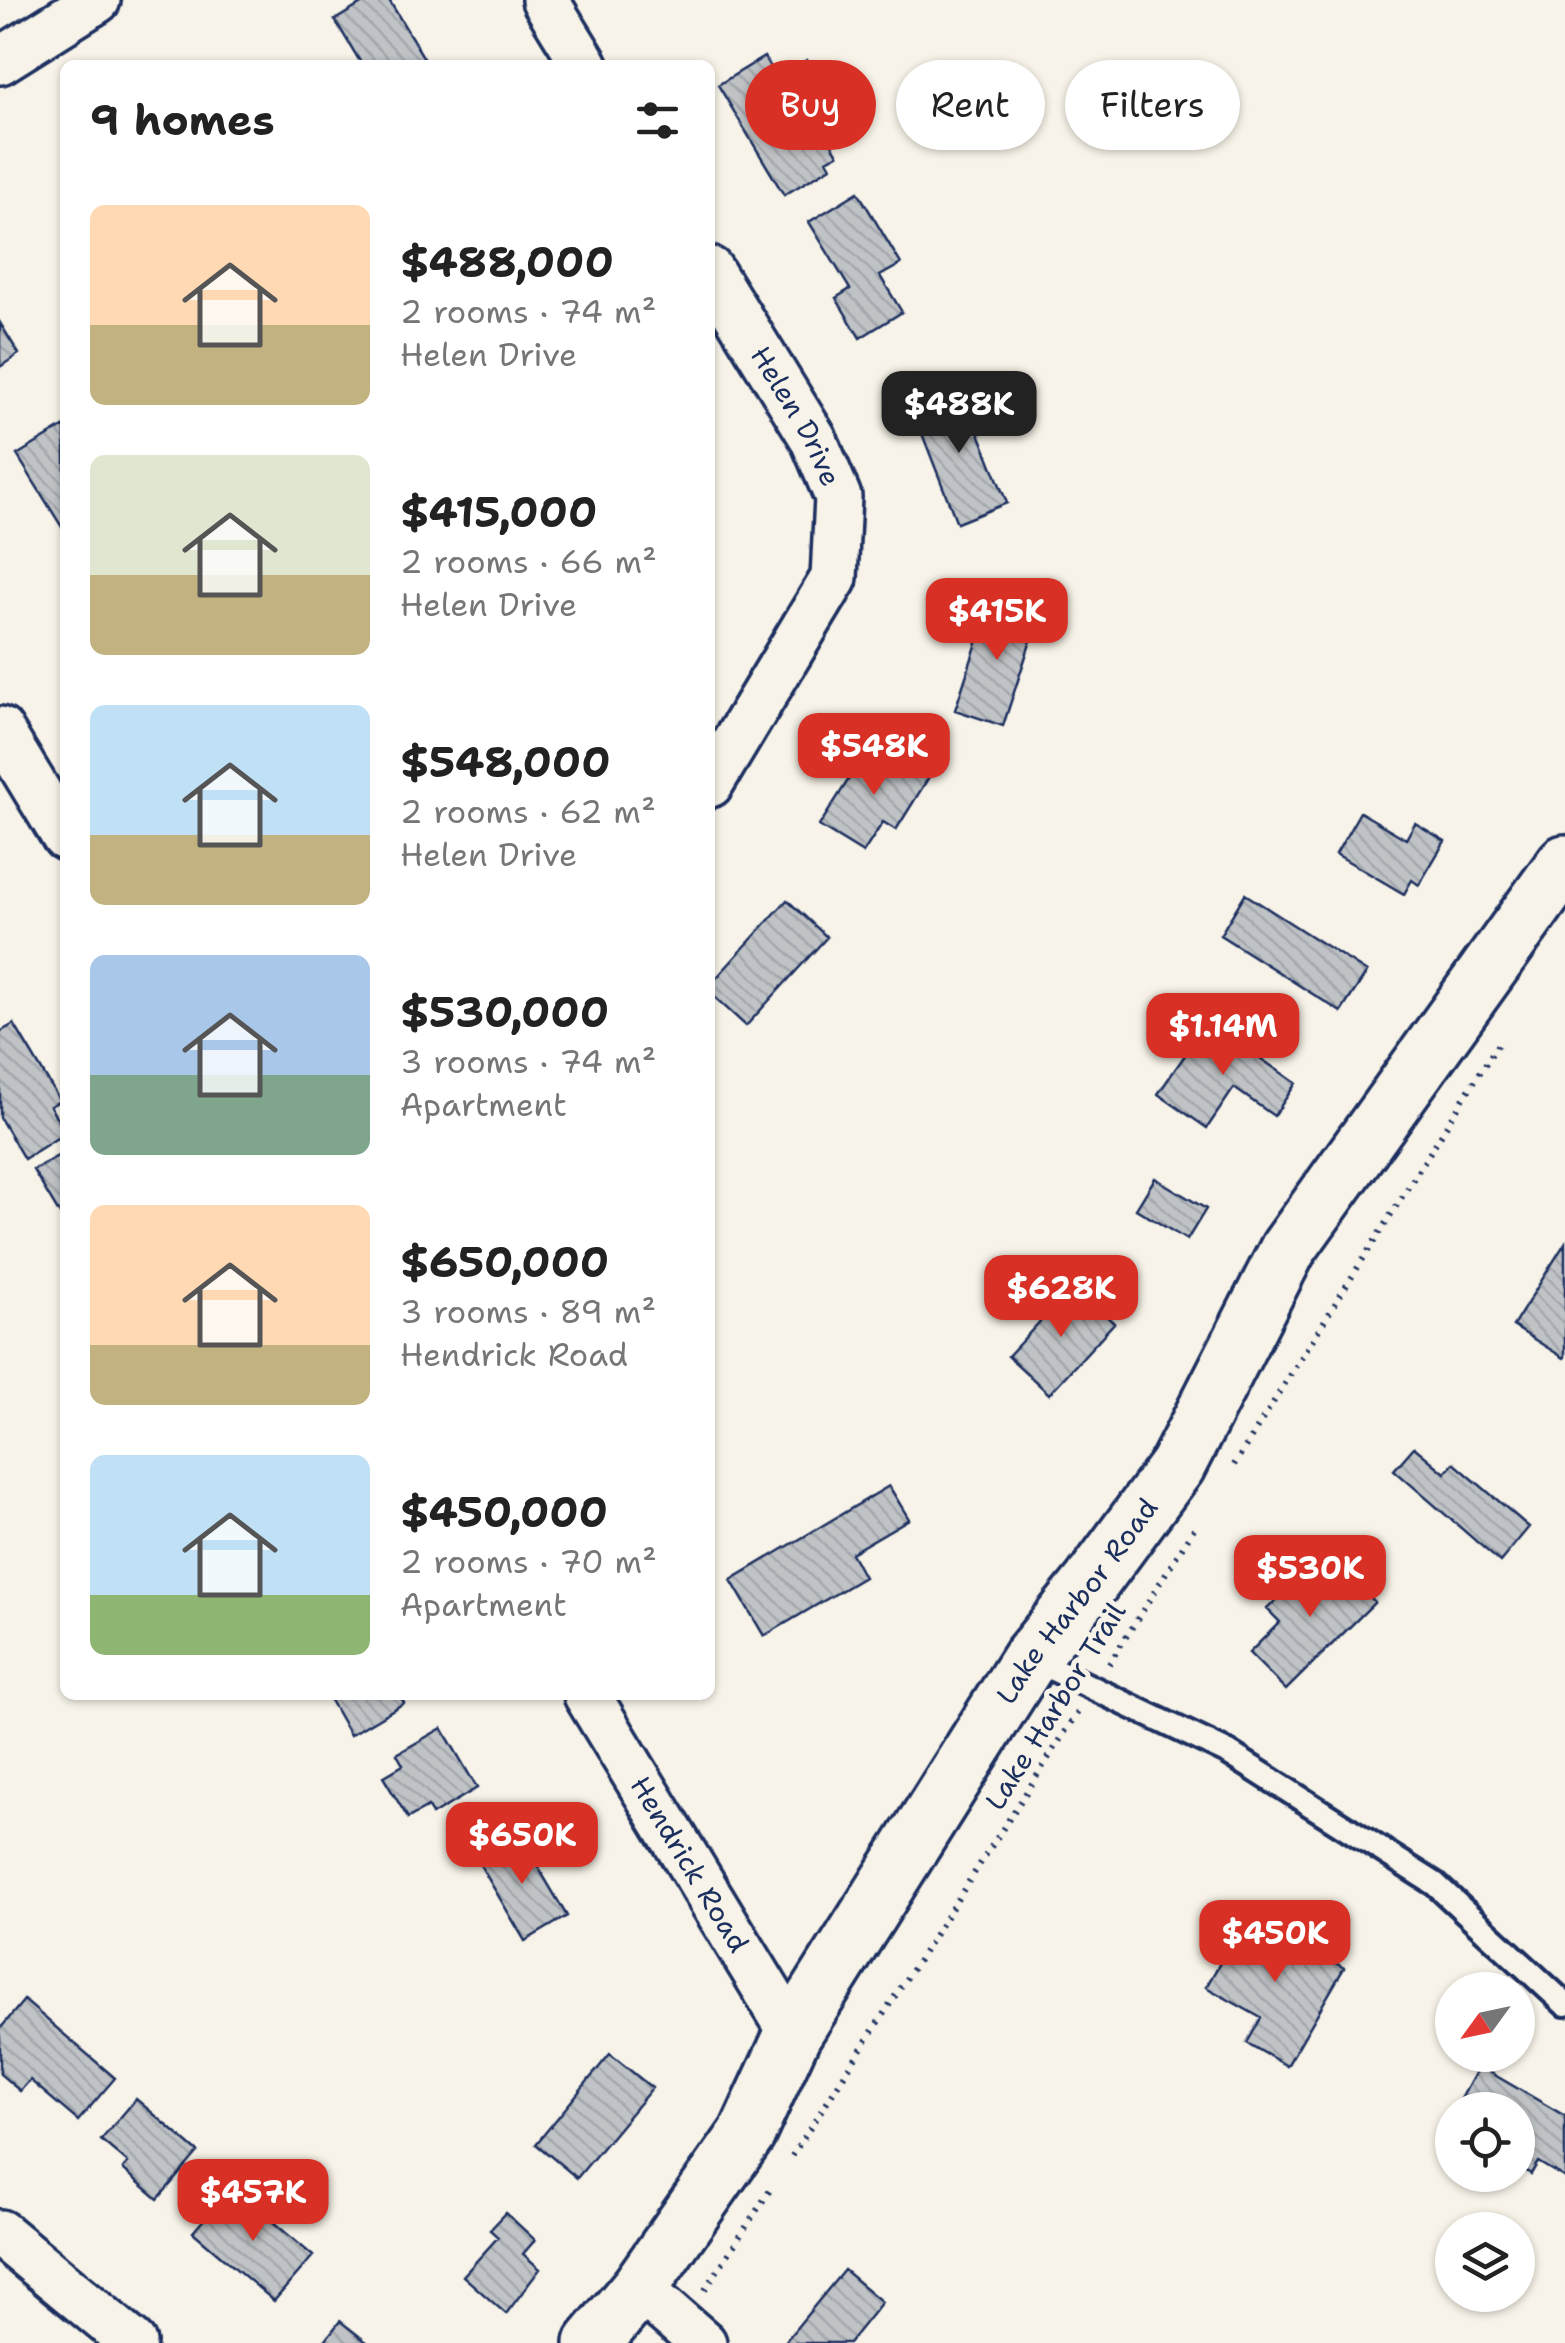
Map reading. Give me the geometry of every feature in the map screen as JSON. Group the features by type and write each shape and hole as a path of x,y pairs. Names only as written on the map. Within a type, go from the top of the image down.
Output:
{"street":[{"path":"0,61 97,0"},
{"path":"545,0 581,60"},
{"name":"Helen Drive","path":"715,278 813,438 838,498 834,578 715,776"},
{"path":"0,730 60,829"},
{"name":"Lake Harbor Road","path":"593,2343 639,2288 747,2134 793,2034 1030,1658 1177,1466 1288,1249 1565,864"},
{"name":"Hendrick Road","path":"589,1700 793,2034"},
{"path":"0,2233 134,2343"},
{"path":"639,2288 692,2334"}],"lane":[{"path":"1030,1658 1229,1753 1435,1884 1565,2004"}],"path":[{"path":"1228,1476 1502,1036"},
{"name":"Lake Harbor Trail","path":"790,2159 1207,1508"},
{"path":"692,2334 779,2176"}],"building":[{"path":"368,0 389,0 425,60 359,60 335,20"},
{"path":"745,69 745,130 718,85"},
{"path":"757,150 836,150 838,154 827,160 831,167 784,195"},
{"path":"858,192 901,264 880,276 902,312 860,338 836,298 850,289 809,222"},
{"path":"0,323 19,354 0,367"},
{"path":"961,388 1007,503 957,523 912,408"},
{"path":"60,429 60,524 17,455"},
{"path":"991,600 1039,616 1003,726 955,710"},
{"path":"873,741 929,777 896,830 883,822 863,853 819,826"},
{"path":"1360,812 1406,839 1415,823 1445,841 1419,885 1412,880 1404,894 1336,854"},
{"path":"1245,894 1367,972 1341,1012 1220,935"},
{"path":"787,900 827,937 746,1026 715,998 715,979"},
{"path":"1208,1022 1296,1083 1274,1116 1234,1088 1207,1128 1158,1094"},
{"path":"14,1024 60,1101 50,1106 60,1124 60,1136 24,1159 0,1118 0,1032"},
{"path":"60,1155 60,1215 33,1170"},
{"path":"1155,1178 1206,1209 1187,1240 1136,1209"},
{"path":"1565,1243 1565,1357 1564,1358 1513,1326"},
{"path":"1074,1285 1114,1323 1049,1394 1008,1356"},
{"path":"1414,1447 1445,1473 1454,1463 1529,1527 1500,1562 1394,1470"},
{"path":"889,1486 909,1519 851,1553 864,1577 764,1636 731,1580"},
{"path":"1325,1552 1375,1602 1286,1690 1249,1653 1280,1622 1267,1609"},
{"path":"330,1700 402,1700 404,1703 350,1735"},
{"path":"442,1728 477,1788 432,1815 428,1807 408,1818 383,1777 403,1765 397,1754"},
{"path":"518,1833 567,1916 525,1941 476,1858"},
{"path":"1249,1913 1344,1968 1287,2066 1247,2043 1261,2018 1206,1987"},
{"path":"24,2000 115,2078 78,2121 30,2080 20,2091 0,2074 0,2029"},
{"path":"610,2054 652,2088 577,2178 536,2144"},
{"path":"1476,2072 1489,2072 1524,2092 1465,2092"},
{"path":"136,2099 198,2152 158,2199 123,2169 128,2163 101,2140"},
{"path":"1535,2099 1565,2116 1565,2178 1538,2162 1535,2167"},
{"path":"232,2187 313,2256 274,2301 193,2232"},
{"path":"506,2213 535,2240 523,2254 540,2269 506,2314 463,2276 498,2237 490,2230"},
{"path":"844,2270 882,2302 849,2343 784,2343"},
{"path":"340,2321 368,2343 323,2343"}]}
